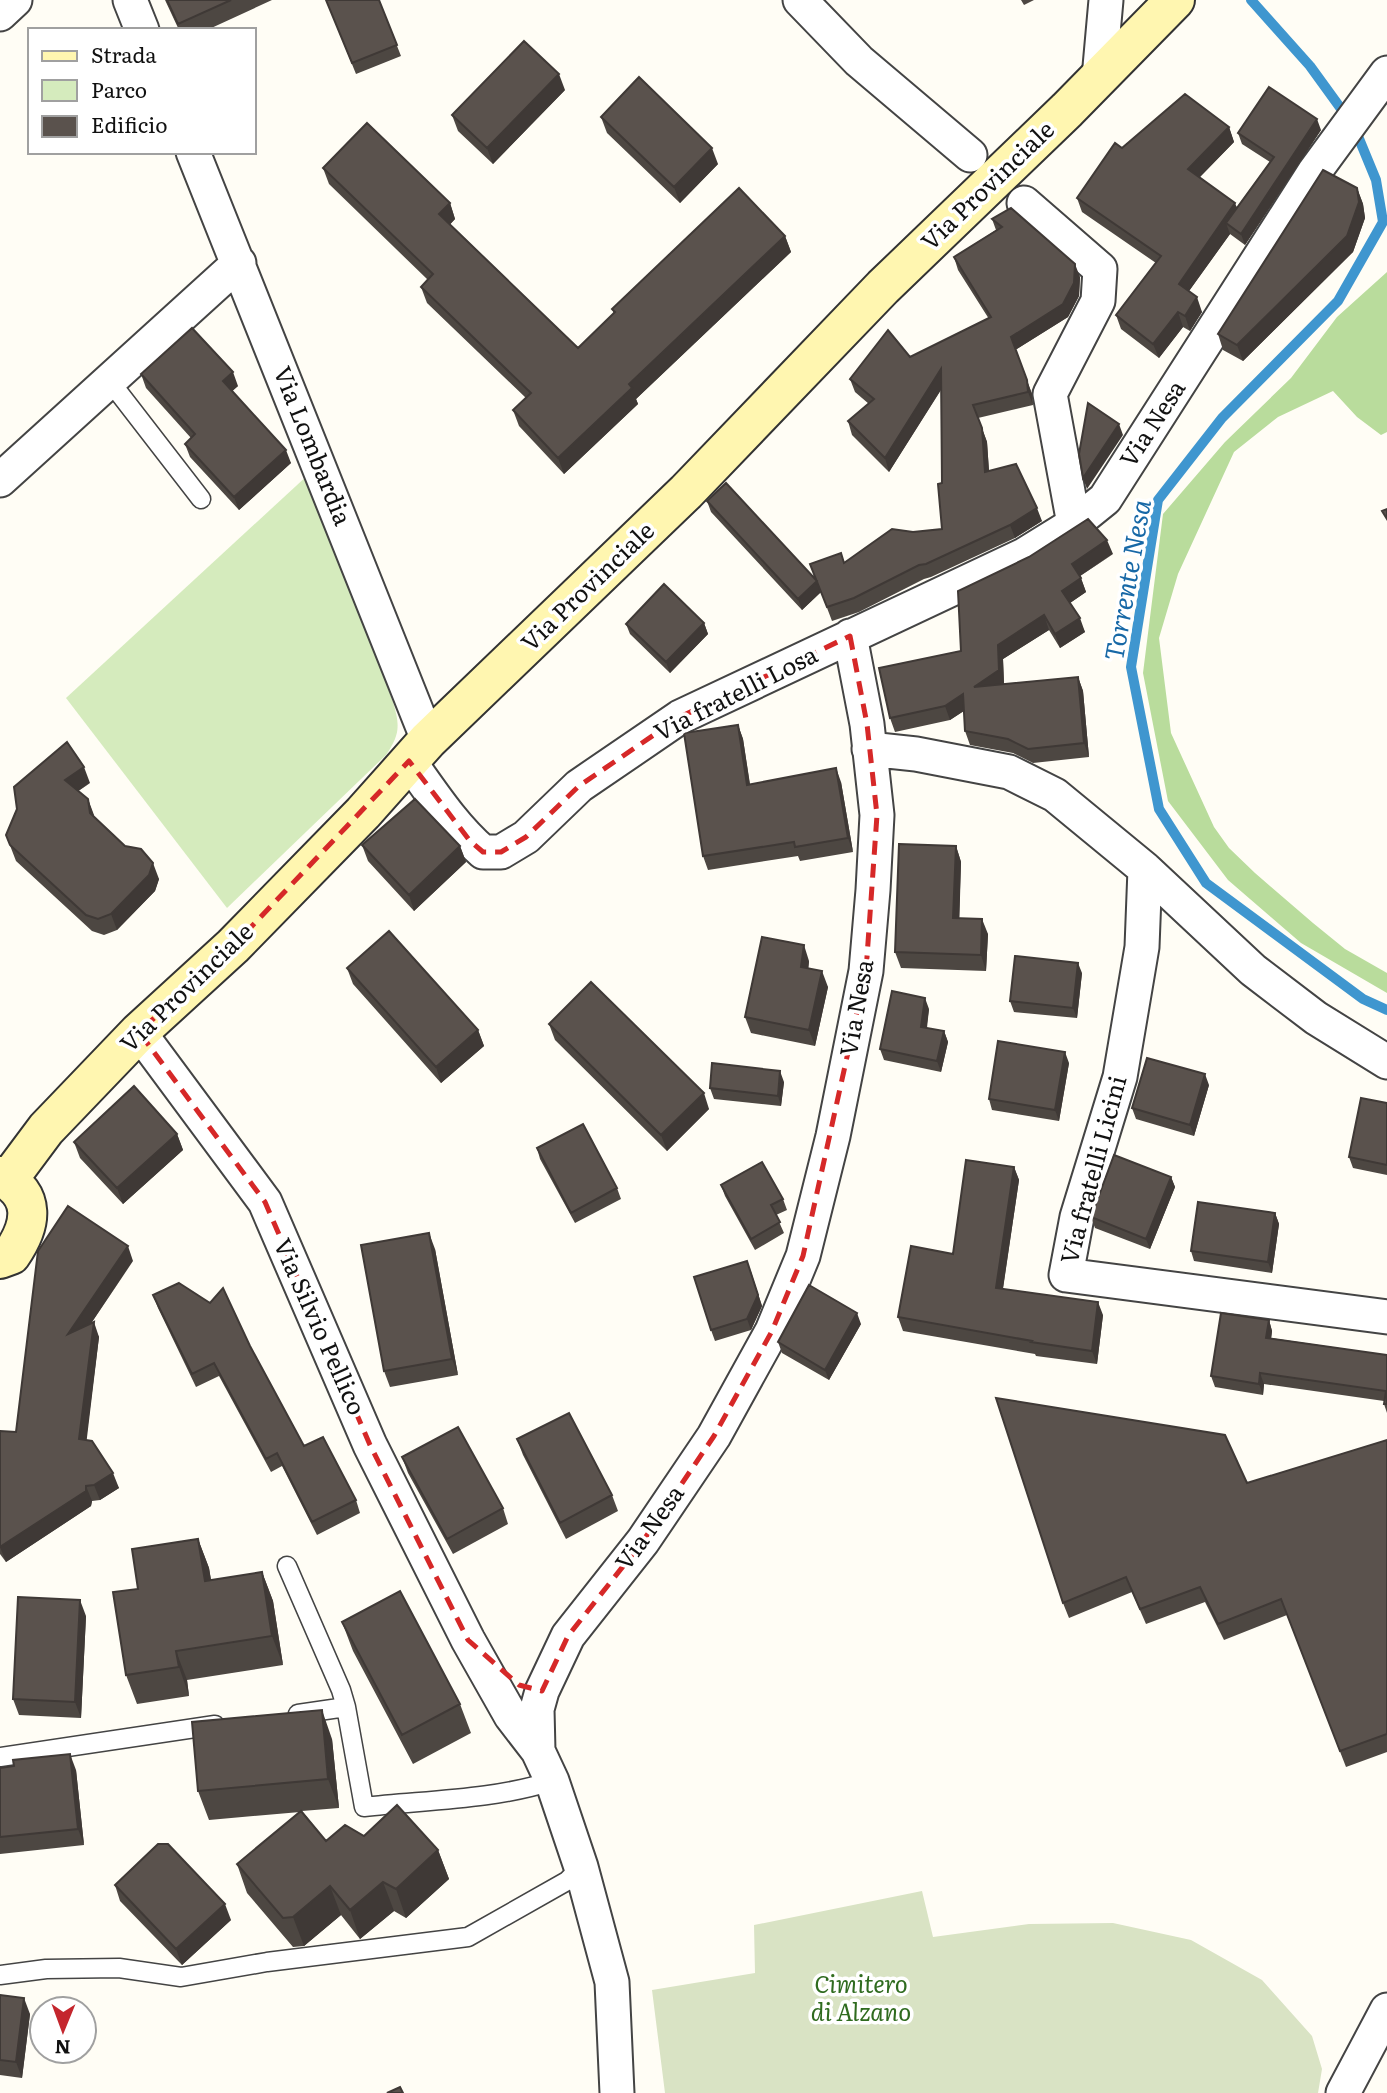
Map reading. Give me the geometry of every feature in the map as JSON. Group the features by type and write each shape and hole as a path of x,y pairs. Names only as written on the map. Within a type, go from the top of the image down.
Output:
{"street":[{"path":"0,14 15,0"},
{"path":"130,0 141,28"},
{"path":"800,0 859,61 971,155"},
{"path":"1099,78 1106,0"},
{"name":"Via Provinciale","path":"4,1178 46,1129 139,1032 233,946 363,813 419,750 687,492 883,287 1099,78 1175,0"},
{"name":"Via Nesa","path":"617,2093 612,1982 581,1867 552,1781 538,1751 537,1709 542,1691 568,1636 643,1541 714,1436 772,1331 803,1256 833,1136 866,971 873,890 877,815 850,636 1024,555 1074,524 1105,499 1328,151 1381,80"},
{"name":"Via Lombardia","path":"195,154 239,263 419,750"},
{"path":"1024,203 1100,269 1098,301 1050,394 1074,524"},
{"path":"0,480 239,263"},
{"name":"Via fratelli Losa","path":"419,750 440,804 470,841 483,852 501,852 526,837 579,786 680,717 850,636"},
{"path":"869,749 916,754 1009,772 1055,795 1145,869 1253,970 1316,1018 1387,1062"},
{"name":"Via fratelli Licini","path":"1145,869 1142,947 1120,1077 1077,1217 1066,1275 1387,1317"},
{"name":"Via Silvio Pellico","path":"139,1032 264,1202 370,1445 468,1640 511,1716 538,1751"},
{"path":"0,1259 11,1255 28,1225 21,1191 4,1178"},
{"name":"Via Silvio Pellico","path":"468,1640 519,1685 542,1691"},
{"path":"1343,2093 1384,2026"}],"lane":[{"path":"109,380 201,499"},
{"path":"287,1566 341,1690 364,1807 500,1793 533,1788 552,1781"},
{"path":"277,1717 346,1707"},
{"path":"0,1758 236,1722"},
{"path":"0,1975 46,1969 119,1968 181,1977 267,1962 468,1937 567,1881 581,1867"}],"highlighted area":[{"path":"850,636 867,724 877,815 866,971 803,1256 772,1331 714,1436 643,1541 568,1636 542,1691 519,1685 468,1640 370,1445 265,1202 139,1032 233,946 409,761 470,841 483,852 501,852 526,837 579,786 680,717"}],"green space":[{"path":"1387,272 1387,432 1381,435 1357,417 1333,391 1278,417 1234,452 1178,574 1159,638 1171,733 1214,827 1229,848 1313,923 1345,949 1387,973 1387,993 1301,943 1228,880 1168,801 1143,673 1163,514 1225,442 1291,378 1337,317"},
{"path":"309,474 393,702 397,730 386,755 227,908 66,698"},
{"name":"Cimitero di Alzano","path":"922,1891 933,1937 1029,1924 1113,1923 1191,1940 1262,1980 1312,2036 1322,2069 1318,2093 665,2093 652,1990 755,1973 754,1925"}],"building":[{"path":"167,0 231,0 178,24"},
{"path":"326,0 379,0 397,45 352,63"},
{"path":"524,41 559,74 487,148 452,115"},
{"path":"639,77 712,148 674,187 601,117"},
{"path":"1269,87 1317,119 1241,234 1226,223 1274,157 1238,133"},
{"path":"1185,94 1229,127 1188,169 1235,203 1179,284 1197,297 1185,316 1178,312 1153,344 1116,315 1161,256 1077,198 1115,143 1122,148"},
{"path":"367,123 450,203 439,214 578,348 615,312 612,309 739,188 785,236 629,384 632,388 558,458 513,410 531,393 421,287 433,274 323,168"},
{"path":"1323,170 1357,188 1359,202 1347,236 1237,345 1218,334"},
{"path":"1011,208 1075,264 1074,283 1063,304 1011,337 1027,380 1028,392 973,405 982,428 985,472 1016,464 1037,508 1010,525 919,565 854,598 827,607 810,564 841,553 844,563 892,529 913,532 942,529 938,484 942,483 941,369 885,458 848,421 874,399 850,379 888,330 910,357 991,317 954,257 1002,227 992,219"},
{"path":"192,328 233,372 223,381 286,450 234,497 185,444 195,434 141,374"},
{"path":"1088,403 1119,424 1083,478 1079,454"},
{"path":"726,483 817,581 798,599 707,501"},
{"path":"1088,519 1107,540 1072,564 1081,578 1062,591 1080,618 1055,634 1044,615 998,645 999,670 974,687 1078,677 1084,743 1028,749 1008,739 965,731 963,694 945,706 890,718 879,668 961,651 958,591 1029,557"},
{"path":"664,584 704,623 666,662 626,624"},
{"path":"738,725 747,785 836,768 848,838 795,847 794,842 703,856 684,733"},
{"path":"67,742 84,767 65,780 88,799 90,813 125,846 141,849 153,863 149,875 111,914 98,919 86,915 10,845 6,835 17,809 14,787"},
{"path":"415,799 460,846 409,895 362,845"},
{"path":"899,844 956,846 953,918 982,919 981,955 895,952"},
{"path":"389,931 478,1030 436,1067 347,968"},
{"path":"762,937 804,945 801,967 822,971 809,1030 745,1017"},
{"path":"1015,956 1078,963 1073,1008 1010,1001"},
{"path":"591,982 704,1093 661,1135 549,1024"},
{"path":"892,991 925,998 921,1027 944,1031 937,1061 880,1049"},
{"path":"998,1041 1065,1052 1055,1110 989,1099"},
{"path":"1147,1058 1205,1074 1190,1125 1132,1108"},
{"path":"712,1063 780,1071 778,1096 710,1088"},
{"path":"134,1086 177,1134 117,1188 74,1142"},
{"path":"1361,1098 1387,1103 1387,1165 1349,1157"},
{"path":"583,1124 617,1188 571,1213 537,1148"},
{"path":"1114,1155 1171,1177 1146,1239 1091,1217"},
{"path":"966,1160 1014,1167 996,1288 1098,1302 1092,1351 898,1317 911,1246 953,1254"},
{"path":"762,1162 783,1199 771,1205 780,1222 751,1239 721,1185"},
{"path":"1198,1202 1275,1213 1268,1262 1191,1251"},
{"path":"68,1206 128,1246 68,1334 94,1322 79,1439 92,1441 113,1473 94,1485 86,1486 86,1491 0,1547 0,1431 16,1432 38,1251"},
{"path":"429,1233 452,1359 384,1371 361,1245"},
{"path":"747,1261 758,1295 747,1319 711,1330 694,1277"},
{"path":"179,1283 210,1303 223,1288 250,1346 304,1446 323,1437 356,1500 312,1522 277,1453 266,1459 214,1363 192,1374 153,1295"},
{"path":"809,1285 857,1313 825,1370 778,1342"},
{"path":"1221,1313 1269,1320 1266,1338 1387,1355 1387,1404 1384,1404 1386,1391 1260,1373 1259,1384 1211,1376"},
{"path":"996,1398 1225,1435 1247,1483 1387,1440 1387,1734 1340,1751 1281,1599 1218,1624 1200,1587 1140,1609 1126,1577 1063,1603"},
{"path":"569,1413 612,1495 560,1523 517,1439"},
{"path":"458,1427 503,1508 447,1539 402,1457"},
{"path":"198,1539 205,1581 262,1572 272,1636 176,1651 179,1667 126,1675 113,1592 138,1589 132,1549"},
{"path":"400,1591 460,1704 402,1735 342,1622"},
{"path":"18,1597 80,1600 75,1702 13,1699"},
{"path":"322,1710 328,1779 198,1791 192,1722"},
{"path":"70,1754 78,1829 0,1837 0,1768 14,1766 13,1760"},
{"path":"397,1805 438,1850 396,1889 383,1882 350,1910 330,1886 293,1917 283,1918 237,1864 301,1811 326,1841 345,1825 364,1836"},
{"path":"158,1844 168,1844 225,1904 176,1949 115,1885"},
{"path":"0,1995 24,1998 16,2062 0,2060"},
{"path":"400,2087 403,2093 387,2093"}],"waterway":[{"name":"Torrente Nesa","path":"1251,0 1310,66 1347,117"},
{"name":"Torrente Nesa","path":"1355,129 1376,180 1383,222 1338,301 1222,418 1158,500 1131,667 1159,809 1206,883 1363,999 1387,1010"}]}
